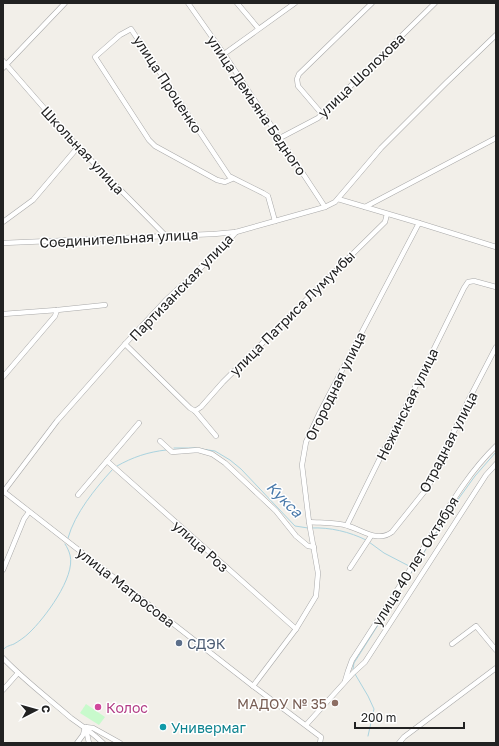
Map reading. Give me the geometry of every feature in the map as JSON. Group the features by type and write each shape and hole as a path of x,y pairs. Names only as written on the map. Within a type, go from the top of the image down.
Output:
{"street":[{"path":"4,65 65,3"},
{"name":"улица Демьяна Бедного","path":"188,3 224,54 325,207"},
{"path":"237,3 258,28"},
{"path":"224,54 258,28 295,3"},
{"path":"322,114 298,86 297,80 299,74 372,3"},
{"name":"улица Шолохова","path":"280,138 318,118 435,3"},
{"name":"улица Проценко","path":"232,179 225,182 217,180 155,146 149,140 95,57 120,34 131,29 229,176 232,179 246,184 268,196 276,221"},
{"name":"Партизанская улица","path":"3,491 57,421 125,344 165,301 223,247 236,232 325,207 338,199 381,148 496,35"},
{"name":"Школьная улица","path":"4,65 78,147 166,236"},
{"path":"365,207 496,138"},
{"path":"3,222 33,200 78,147"},
{"path":"338,199 496,248"},
{"name":"улица Патриса Лумумбы","path":"195,410 201,407 245,360 385,222 387,214"},
{"name":"Огородная улица","path":"253,686 296,629 316,596 318,573 302,465 306,442 320,412 419,223"},
{"name":"Соединительная улица","path":"3,243 236,232"},
{"name":"Нежинская улица","path":"347,525 464,288 468,282 474,281 496,288"},
{"path":"3,314 105,305"},
{"path":"3,377 55,316 57,310"},
{"path":"125,344 190,408 195,410 216,436"},
{"name":"Отрадная улица","path":"368,540 388,536 428,487 469,399 496,348"},
{"path":"78,495 139,423"},
{"path":"160,441 172,452 198,450 212,454 225,463 276,511 296,536 308,546 314,547"},
{"name":"улица 40 лет Октября","path":"345,683 352,660 425,547 448,507 478,466 496,446"},
{"name":"улица Роз","path":"107,461 296,629"},
{"name":"улица 40 лет Октября","path":"306,725 365,662 486,475 496,464"},
{"name":"улица Матросова","path":"3,491 253,686 321,736 320,743"},
{"path":"3,570 24,519 29,512"},
{"path":"310,524 347,525 368,540 350,568"},
{"path":"452,644 476,626 496,650"},
{"path":"3,658 38,692 73,720 85,727 103,743"},
{"path":"399,743 404,737 496,668"},
{"path":"3,690 18,673"},
{"path":"77,743 84,735 85,727"},
{"path":"85,727 89,743"},
{"path":"85,727 93,728 120,743"}],"green space":[{"path":"86,704 105,717 99,725 80,713"}],"waterway":[{"name":"Кукса","path":"174,448 195,448 215,451 241,469 295,526 308,528"},
{"name":"Кукса","path":"117,466 141,455 166,450"},
{"name":"Кукса","path":"353,669 354,663 454,505 475,476 496,452"},
{"name":"Кукса","path":"68,538 75,520 92,493 112,470"},
{"name":"Кукса","path":"311,528 325,528 340,531 366,540"},
{"name":"Кукса","path":"369,542 384,553 409,566"},
{"name":"Кукса","path":"3,650 6,647 18,642 35,627 43,618 64,586 71,564 70,555 65,544"},
{"name":"Кукса","path":"355,674 374,709 368,736"}],"place":[{"name":"СДЭК","path":"179,643"},
{"name":"МАДОУ № 35","path":"335,703"},
{"name":"Колос","path":"98,707"},
{"name":"Универмаг","path":"163,727"}]}
